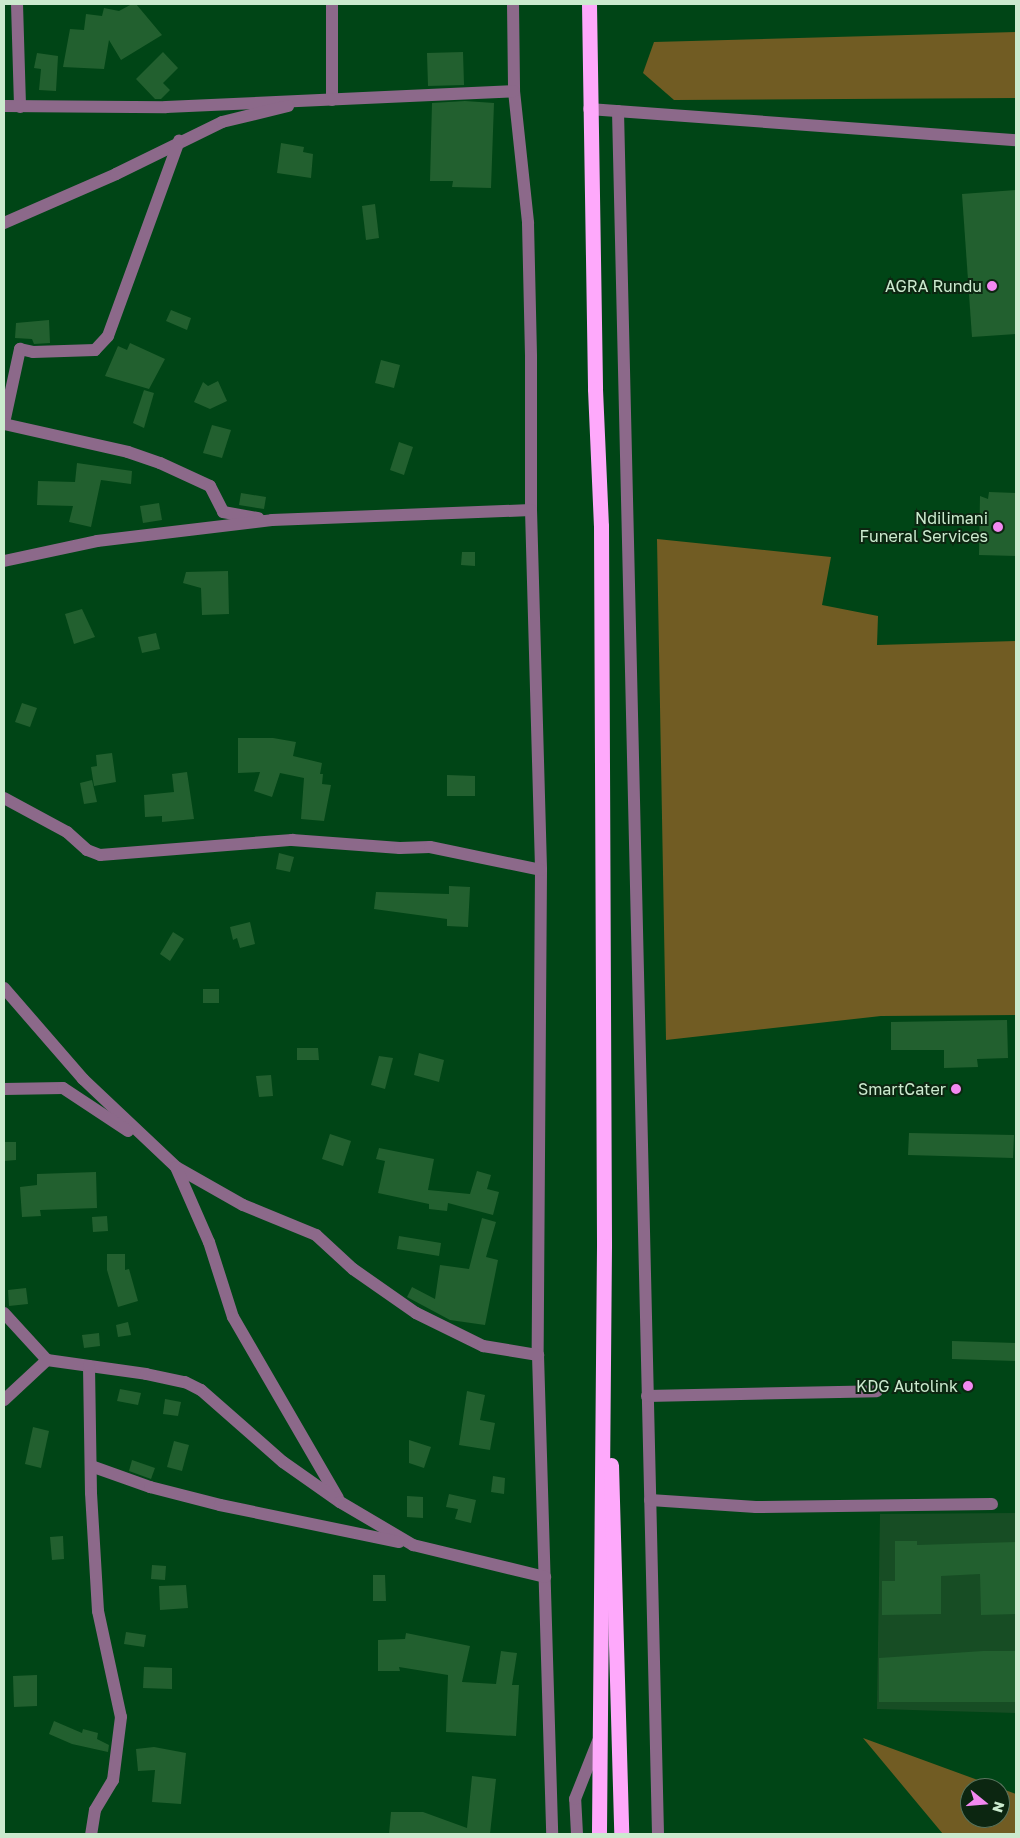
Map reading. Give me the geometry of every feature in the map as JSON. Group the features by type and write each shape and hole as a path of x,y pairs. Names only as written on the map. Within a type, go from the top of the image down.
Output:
{"highway":[{"path":"589,4 589,109 601,526 604,1246 598,1740 599,1834"},
{"path":"604,1246 621,1834"}],"street":[{"path":"18,4 20,107"},
{"path":"332,4 332,100"},
{"path":"512,4 514,91 528,223 531,510 541,870 538,1355 552,1834"},
{"path":"4,106 166,107 514,91"},
{"path":"4,223 116,174 179,141 231,118 310,100"},
{"path":"589,109 1016,140"},
{"path":"618,111 658,1834"},
{"path":"179,141 108,336 96,350 33,352 20,349 4,424 128,452 210,486 224,512 272,520"},
{"path":"4,561 97,541 272,520 531,510"},
{"path":"4,798 67,832 87,850 100,855 292,840 400,848 430,847 541,870"},
{"path":"4,988 83,1079 176,1167 244,1205 316,1235 354,1269 416,1313 483,1346 538,1355"},
{"path":"4,1089 63,1088 150,1144"},
{"path":"176,1167 209,1242 233,1317 340,1502"},
{"path":"4,1313 47,1360 185,1382 201,1390 283,1462 340,1502 412,1545"},
{"path":"4,1400 47,1360"},
{"path":"89,1366 91,1466 98,1611 121,1717 113,1780 96,1810 90,1834"},
{"path":"647,1396 877,1391"},
{"path":"91,1466 150,1487 220,1505 412,1545 545,1577"},
{"path":"650,1500 756,1507 992,1504"},
{"path":"576,1834 575,1799 598,1740"}],"shaded area":[{"path":"1016,32 1016,98 674,100 643,73 654,42"},
{"path":"657,539 831,557 822,605 878,616 877,645 1016,641 1016,1015 881,1016 666,1040"},
{"path":"1016,1513 1016,1713 877,1709 880,1514"},
{"path":"863,1738 973,1778 960,1778 960,1828 1010,1828 1010,1792 1016,1794 1016,1834 943,1834"}],"building":[{"path":"132,4 136,4 162,35 121,60 109,40 104,69 63,67 70,29 84,30 86,14 102,16 104,8 119,11"},
{"path":"163,52 178,68 163,83 170,90 161,99 155,99 136,79"},
{"path":"463,52 464,85 428,86 427,53"},
{"path":"37,53 58,56 56,91 39,90 41,69 34,68"},
{"path":"465,101 494,103 491,188 452,187 453,181 430,181 432,103"},
{"path":"281,143 304,147 303,152 313,154 311,178 277,173"},
{"name":"AGRA Rundu","path":"1016,190 1016,334 972,337 962,194"},
{"path":"375,204 379,238 366,240 362,206"},
{"path":"171,310 191,318 187,330 166,321"},
{"path":"49,320 50,343 34,344 32,339 15,338 16,323"},
{"path":"130,343 165,359 149,389 105,376 118,346 127,350"},
{"path":"381,360 400,365 394,388 375,383"},
{"path":"218,381 227,401 210,409 194,402 203,382 208,386"},
{"path":"144,390 154,393 144,428 133,423"},
{"path":"212,425 231,430 222,458 203,453"},
{"path":"399,442 413,447 404,475 390,470"},
{"path":"77,463 132,471 131,484 101,480 91,527 69,522 73,506 37,505 38,481 75,482"},
{"name":"Ndilimani Funeral Services","path":"989,492 1016,493 1016,556 979,555 980,496 988,499"},
{"path":"241,493 266,497 264,509 239,505"},
{"path":"159,503 162,520 143,523 140,506"},
{"path":"462,552 475,552 475,566 461,565"},
{"path":"228,571 229,614 202,615 201,588 183,583 186,572"},
{"path":"82,609 95,637 74,644 65,614"},
{"path":"156,633 160,649 142,653 138,637"},
{"path":"22,703 37,708 30,727 15,722"},
{"path":"238,738 273,738 296,742 293,756 322,763 320,774 323,774 322,784 331,785 324,821 301,819 304,778 280,773 272,797 254,791 260,772 238,773"},
{"path":"112,753 116,782 94,786 91,767 97,766 96,755"},
{"path":"187,772 194,819 162,822 162,816 145,817 144,795 174,792 172,774"},
{"path":"447,775 475,776 475,796 447,796"},
{"path":"92,780 97,802 84,804 80,783"},
{"path":"279,853 294,857 290,872 276,869"},
{"path":"449,886 470,887 468,927 447,926 447,919 374,909 376,892 449,894"},
{"path":"250,922 255,944 240,948 237,938 233,940 230,927"},
{"path":"173,932 184,939 170,961 160,954"},
{"path":"203,989 219,989 219,1003 203,1003"},
{"path":"1007,1020 1008,1058 977,1059 978,1067 944,1068 944,1050 891,1050 891,1022"},
{"path":"297,1048 318,1048 319,1060 297,1060"},
{"path":"419,1053 444,1060 439,1082 414,1075"},
{"path":"379,1056 393,1058 385,1089 371,1085"},
{"path":"271,1075 273,1096 259,1097 256,1076"},
{"path":"909,1133 1014,1135 1013,1158 908,1155"},
{"path":"330,1134 351,1141 343,1166 322,1159"},
{"path":"4,1142 16,1142 16,1160 4,1161"},
{"path":"379,1148 434,1159 428,1190 470,1194 477,1171 491,1175 487,1189 499,1192 493,1215 448,1203 447,1211 429,1209 429,1204 378,1193 385,1161 376,1159"},
{"path":"96,1172 97,1208 40,1210 41,1216 22,1217 20,1187 37,1185 37,1174"},
{"path":"107,1216 108,1231 93,1232 92,1217"},
{"path":"482,1218 496,1222 486,1257 498,1260 485,1325 450,1320 407,1297 412,1287 435,1299 440,1265 469,1269"},
{"path":"399,1236 441,1243 439,1256 397,1249"},
{"path":"107,1254 125,1254 125,1270 129,1269 138,1301 118,1307 107,1270"},
{"path":"26,1288 28,1304 9,1306 8,1290"},
{"path":"128,1322 131,1335 118,1337 116,1325"},
{"path":"99,1333 100,1346 84,1348 82,1335"},
{"path":"952,1341 1016,1343 1016,1361 952,1359"},
{"path":"120,1389 141,1393 138,1405 117,1401"},
{"path":"467,1391 485,1395 480,1420 495,1423 490,1450 459,1445"},
{"path":"165,1399 181,1402 178,1416 163,1414"},
{"path":"33,1427 49,1431 41,1468 25,1464"},
{"path":"409,1440 431,1447 424,1468 409,1463"},
{"path":"174,1441 189,1445 182,1471 167,1467"},
{"path":"132,1460 155,1468 151,1479 129,1471"},
{"path":"493,1476 505,1478 504,1494 491,1492"},
{"path":"449,1494 476,1500 471,1523 455,1519 458,1509 446,1507"},
{"path":"407,1496 423,1497 423,1518 407,1517"},
{"path":"63,1536 64,1559 52,1560 50,1537"},
{"path":"895,1541 917,1541 917,1545 1016,1542 1016,1614 981,1615 980,1574 941,1576 941,1614 882,1615 882,1581 895,1581"},
{"path":"152,1565 166,1566 165,1580 151,1579"},
{"path":"373,1575 385,1575 386,1601 373,1601"},
{"path":"186,1585 188,1608 160,1610 159,1586"},
{"path":"126,1632 146,1635 144,1647 124,1644"},
{"path":"406,1633 470,1646 462,1682 496,1684 501,1651 517,1653 512,1685 519,1685 516,1736 446,1732 448,1675 399,1667 400,1671 378,1671 378,1640 405,1639"},
{"path":"983,1651 1016,1651 1016,1702 879,1702 879,1658"},
{"path":"144,1667 172,1668 172,1689 143,1688"},
{"path":"37,1675 37,1706 14,1707 13,1676"},
{"path":"54,1721 82,1733 83,1729 98,1733 97,1739 109,1745 108,1752 72,1744 49,1734"},
{"path":"154,1747 186,1753 181,1804 152,1802 155,1770 138,1771 136,1749"},
{"path":"472,1776 496,1779 490,1834 389,1834 391,1812 423,1812 467,1828"}],"place":[{"name":"AGRA Rundu","path":"992,286"},
{"name":"Ndilimani Funeral Services","path":"998,527"},
{"name":"SmartCater","path":"956,1089"},
{"name":"KDG Autolink","path":"968,1386"}]}
